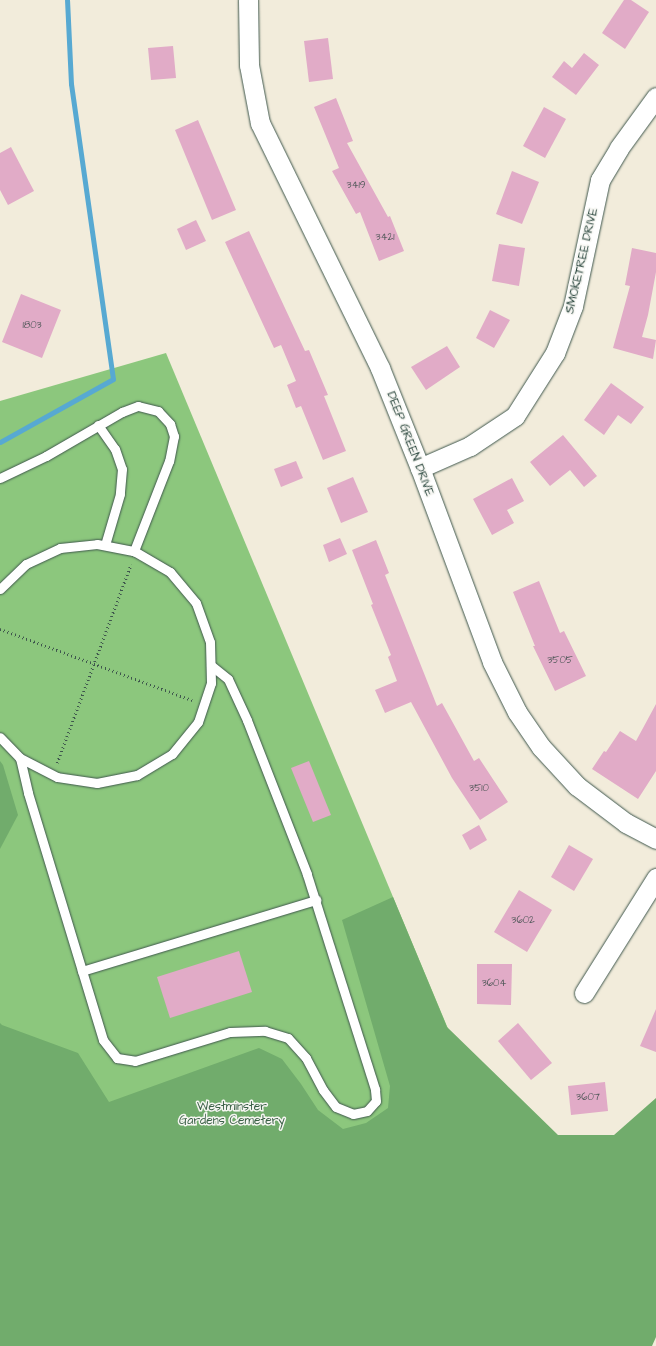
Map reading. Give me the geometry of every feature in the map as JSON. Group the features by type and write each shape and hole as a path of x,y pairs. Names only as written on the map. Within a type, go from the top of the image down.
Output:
{"street":[{"name":"DEEP GREEN DRIVE","path":"248,0 248,66 260,123 380,368 420,468 492,662 517,712 541,747 577,786 626,823 656,839"},
{"name":"SMOKETREE DRIVE","path":"420,468 470,446 515,416 555,353 574,306 600,180 619,148 656,97"},
{"path":"584,993 656,878"}],"lane":[{"path":"0,478 46,456 122,412 138,406 147,407 158,411 170,424 174,436 169,461 135,551"},
{"path":"98,426 115,449 122,469 120,494 106,545"},
{"path":"0,589 26,564 60,548 97,544 135,551 170,572 196,603 210,642 211,665 211,683 198,722 172,754 137,775 97,783 52,775 20,758 0,736"},
{"path":"20,758 28,793 103,1040 117,1058 135,1061 230,1032 265,1031 288,1038 306,1058 323,1090 336,1107 353,1114 367,1111 376,1101 375,1089 307,874 247,720 228,679 211,665"},
{"path":"82,971 316,900"}],"path":[{"path":"52,775 135,551"},
{"path":"0,629 204,704"}],"green space":[{"name":"Westminster Gardens Cemetery","path":"166,353 570,1321 518,1346 0,1346 0,401"},
{"path":"0,761 3,765 18,815 0,849"},
{"path":"393,897 447,1027 558,1135 614,1135 656,1098 656,1337 652,1346 0,1346 0,1023 78,1053 109,1102 259,1048 282,1059 318,1110 343,1129 366,1123 388,1108 390,1086 342,920"}],"building":[{"path":"624,0 631,0 649,12 625,49 602,33"},
{"path":"328,38 333,79 309,82 304,41"},
{"path":"173,46 176,78 151,80 148,48"},
{"path":"584,53 599,65 576,95 552,77 564,61 572,68"},
{"path":"336,98 353,141 347,143 388,217 390,216 404,251 379,261 360,212 356,214 332,171 339,168 314,107"},
{"path":"544,107 566,119 545,158 523,146"},
{"path":"198,120 236,210 212,220 175,130"},
{"path":"11,147 34,191 8,205 0,190 0,153"},
{"path":"512,171 539,182 522,224 496,214"},
{"path":"196,220 206,241 186,250 177,229"},
{"path":"249,231 305,351 309,350 328,395 324,396 346,451 323,460 301,406 296,408 287,385 296,381 281,345 274,348 225,242"},
{"path":"499,244 525,248 519,286 492,281"},
{"path":"632,248 656,253 656,272 648,315 642,337 656,340 653,359 613,348 630,286 625,285"},
{"path":"21,294 61,310 42,358 2,342"},
{"path":"490,310 510,320 494,348 476,338"},
{"path":"447,346 460,367 426,390 411,367"},
{"path":"611,383 644,407 631,424 618,415 604,435 584,420"},
{"path":"563,435 597,476 584,487 570,470 550,486 530,462"},
{"path":"296,461 303,478 281,487 274,469"},
{"path":"353,477 368,512 341,523 327,488"},
{"path":"512,478 524,501 507,510 514,523 492,535 473,499"},
{"path":"340,538 347,554 329,562 323,545"},
{"path":"376,540 389,573 385,575 437,706 442,703 474,761 479,758 508,802 480,820 452,778 411,702 385,713 375,690 397,681 388,657 391,655 371,605 373,604 352,550"},
{"path":"539,581 560,633 564,631 586,676 555,691 533,646 535,646 513,592"},
{"path":"656,704 656,771 638,799 592,769 620,731 636,741"},
{"path":"309,761 331,815 313,822 291,768"},
{"path":"479,825 487,840 470,850 462,835"},
{"path":"569,845 593,859 574,891 551,877"},
{"path":"519,890 552,910 527,952 494,932"},
{"path":"239,951 252,992 170,1018 157,977"},
{"path":"477,964 512,964 511,1005 477,1004"},
{"path":"656,1009 656,1052 640,1046"},
{"path":"518,1023 552,1063 531,1080 498,1041"},
{"path":"605,1082 608,1111 571,1115 568,1086"}],"waterway":[{"path":"0,442 113,379 71,84 67,0"}]}
